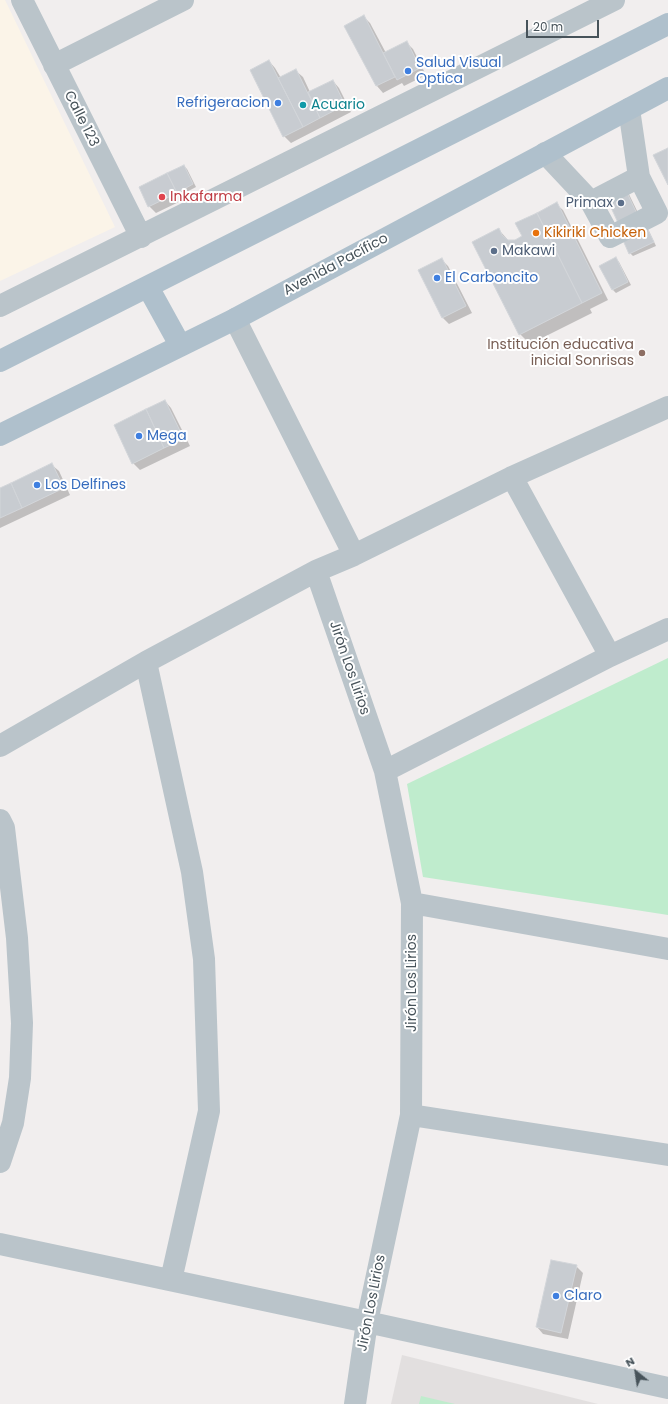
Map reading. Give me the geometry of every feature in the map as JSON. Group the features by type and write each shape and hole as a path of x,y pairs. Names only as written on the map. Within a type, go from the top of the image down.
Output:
{"main road":[{"path":"0,361 668,24"},
{"name":"Avenida Pacífico","path":"0,435 235,319 668,88"},
{"path":"148,287 180,345"}],"street":[{"name":"Calle 123","path":"22,0 141,237"},
{"path":"54,66 183,0"},
{"path":"0,306 614,0"},
{"path":"545,154 591,202 610,237 657,213 639,177 629,109"},
{"path":"591,202 639,177"},
{"path":"235,319 354,555"},
{"path":"0,746 146,662 316,571 354,555 512,477 668,407"},
{"path":"512,477 610,656"},
{"name":"Jirón Los Lirios","path":"316,571 385,772 412,903 411,1116 367,1322 355,1404"},
{"path":"385,772 610,656 668,628"},
{"path":"146,662 192,872 204,959 209,1111 172,1280"},
{"path":"0,820 4,828 17,938 22,1023 20,1078 14,1115 0,1162"},
{"path":"412,903 668,949"},
{"path":"411,1116 668,1155"},
{"path":"0,1244 668,1388"}],"shaded area":[{"path":"0,0 5,0 115,227 0,281"},
{"path":"402,1355 598,1404 391,1404"}],"green space":[{"path":"668,658 668,915 423,877 407,784"},
{"path":"421,1396 455,1404 419,1404"}],"building":[{"path":"364,15 395,77 376,86 344,26"},
{"path":"407,41 420,68 397,80 383,53"},
{"name":"Refrigeracion","path":"269,60 303,127 283,137 250,70"},
{"name":"Acuario","path":"296,69 320,118 303,127 278,78"},
{"path":"333,80 345,105 320,118 308,92"},
{"path":"668,148 668,185 653,155"},
{"path":"184,165 193,184 177,193 167,173"},
{"path":"167,173 177,193 148,207 139,187"},
{"name":"Primax","path":"622,182 638,216 619,225 603,190"},
{"path":"557,202 602,293 582,303 537,213"},
{"path":"537,213 582,303 519,335 472,242 499,228 502,235 508,240 515,240 522,236 515,223"},
{"name":"Primax","path":"646,226 654,242 629,254 622,238"},
{"path":"616,257 628,282 612,290 599,266"},
{"path":"442,258 466,306 442,318 418,270"},
{"path":"165,400 184,439 164,448 146,409"},
{"name":"Mega","path":"146,409 164,448 132,464 114,425"},
{"name":"Los Delfines","path":"52,463 64,488 22,508 11,483"},
{"path":"11,483 22,508 0,518 0,488"},
{"name":"Claro","path":"551,1260 577,1265 561,1333 536,1327"}],"place":[{"name":"Salud Visual Optica","path":"408,71"},
{"name":"Refrigeracion","path":"278,103"},
{"name":"Acuario","path":"303,105"},
{"name":"Inkafarma","path":"162,197"},
{"name":"Primax","path":"621,203"},
{"name":"Kikiriki Chicken","path":"536,233"},
{"name":"Makawi","path":"494,251"},
{"name":"El Carboncito","path":"437,278"},
{"name":"Institución educativa inicial Sonrisas","path":"642,353"},
{"name":"Mega","path":"139,436"},
{"name":"Los Delfines","path":"37,485"},
{"name":"Claro","path":"556,1296"}]}
